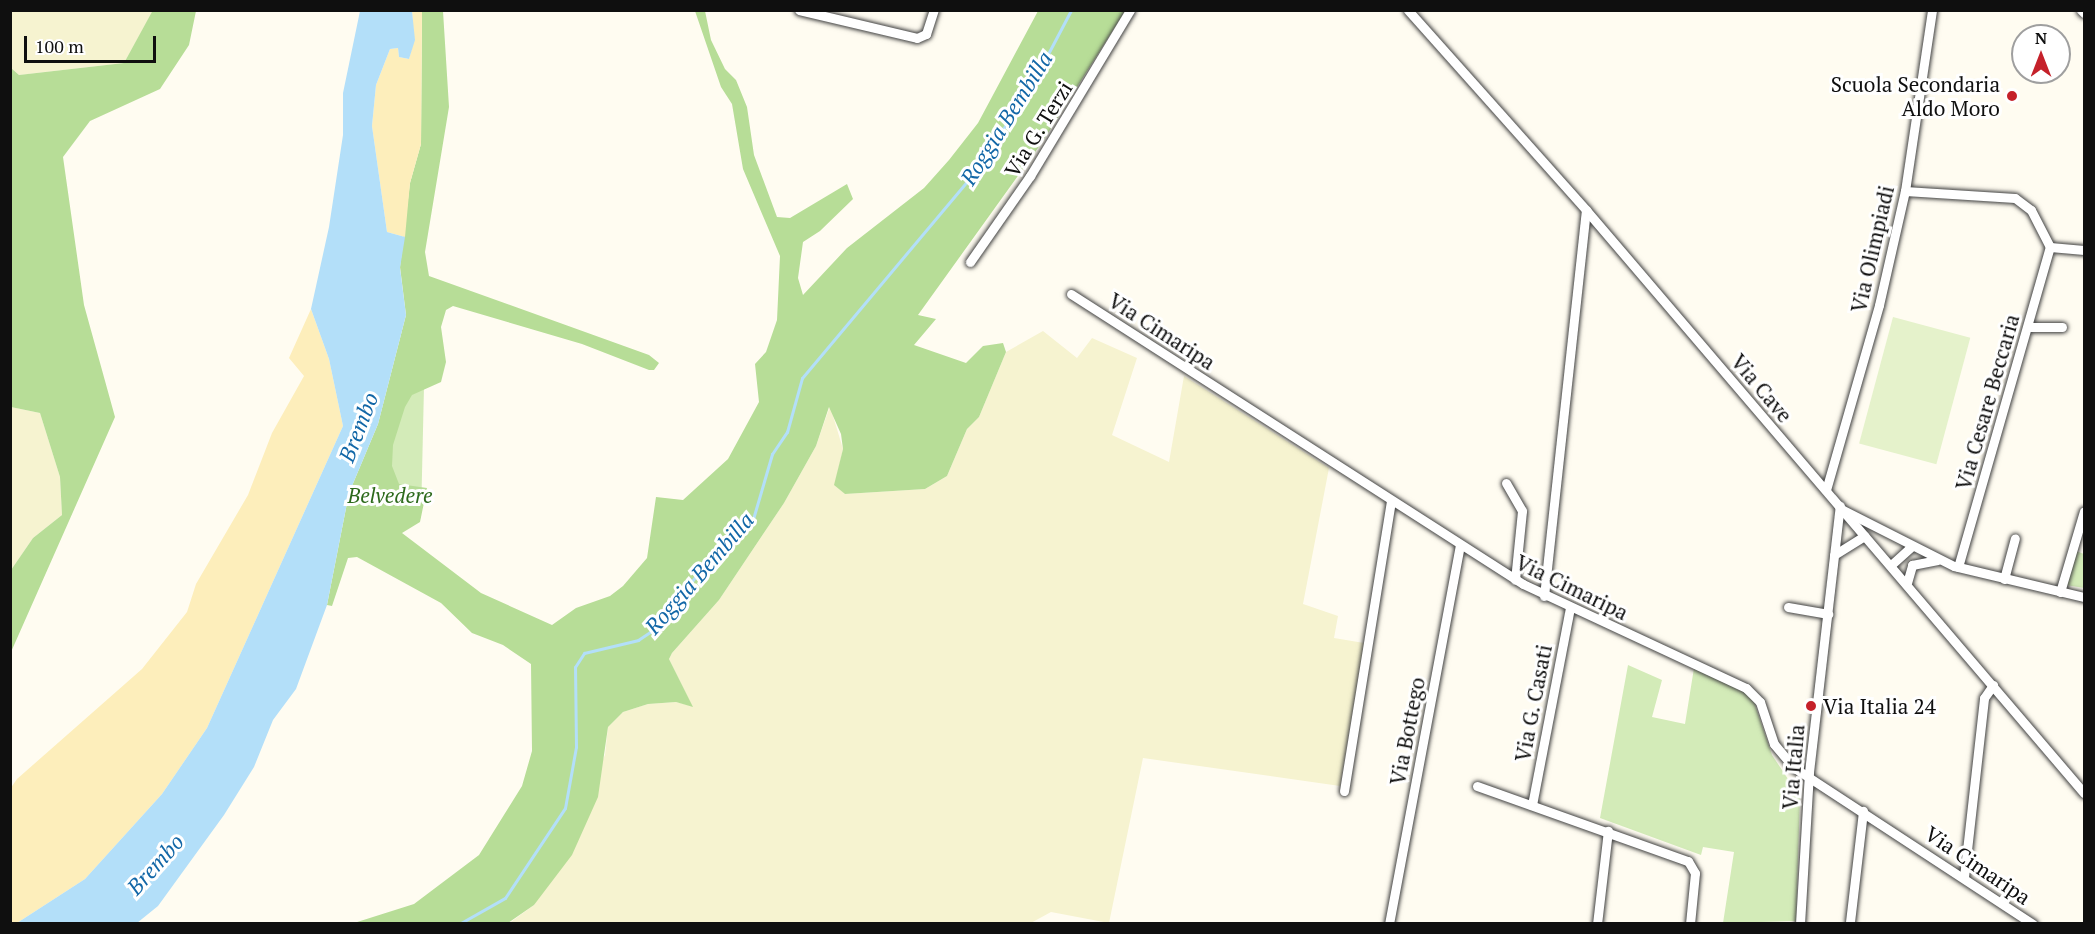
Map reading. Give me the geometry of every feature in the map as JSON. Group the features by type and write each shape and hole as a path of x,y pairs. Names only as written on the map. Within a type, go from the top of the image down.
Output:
{"street":[{"path":"799,10 917,38 926,33 934,10"},
{"name":"Via G. Terzi","path":"970,262 1030,176 1130,10"},
{"name":"Via Cave","path":"1408,10 1433,34 1586,210 2085,793"},
{"name":"Via Olimpiadi","path":"1826,490 1878,305 1905,191 1932,10"},
{"path":"1905,191 2018,199 2031,210 2050,246 2085,250"},
{"path":"1544,596 1586,210"},
{"name":"Via Cesare Beccaria","path":"1958,567 2050,246"},
{"name":"Via Cimaripa","path":"1071,294 1515,580 1544,596 1746,688 1762,705 1782,756 1809,778 1863,811 2033,924"},
{"path":"2028,327 2062,327"},
{"path":"1506,483 1519,500 1522,514 1515,580"},
{"path":"1344,791 1391,502"},
{"path":"1841,508 1911,547 1958,567 2085,597"},
{"name":"Via Italia","path":"1800,924 1809,778 1841,508"},
{"path":"2060,591 2085,511"},
{"path":"1834,555 1865,536"},
{"path":"2004,579 2015,538"},
{"name":"Via Bottego","path":"1389,924 1460,546"},
{"path":"1891,565 1911,547"},
{"path":"1907,583 1912,565 1940,560"},
{"path":"1788,607 1828,614"},
{"name":"Via G. Casati","path":"1532,805 1570,608"},
{"path":"1964,877 1984,698 1993,684"},
{"path":"1477,786 1608,831 1692,864 1690,924"},
{"path":"1850,922 1863,811"},
{"path":"1597,924 1608,831"}],"shaded area":[{"path":"10,11 153,11 124,63 19,75 11,68"},
{"path":"1043,331 1077,358 1092,338 1137,358 1112,435 1169,462 1184,376 1329,468 1303,604 1338,616 1334,638 1364,643 1340,786 1143,758 1109,923 1051,912 1029,924 508,924 534,905 605,755 608,727 623,712 648,704 676,702 692,706 669,659 719,600 784,503 816,446 830,406 843,449 835,485 845,494 925,489 947,476 967,429 979,417 1006,352"},
{"path":"11,407 40,413 60,477 62,515 33,538 11,570"}],"green space":[{"path":"153,10 196,11 189,45 160,89 90,121 63,157 84,305 115,417 11,652 11,570 33,538 62,515 60,477 40,413 11,407 11,68 19,75 124,63"},
{"path":"422,11 443,11 449,107 425,252 429,276 649,355 659,363 654,370 649,370 582,344 453,306 446,310 441,327 446,362 441,382 412,395 405,407 393,445 392,466 399,484 427,488 420,522 402,533 481,593 552,625 576,608 610,596 623,586 647,558 656,497 683,500 728,459 759,402 755,364 766,352 777,320 780,256 743,169 732,104 721,87 695,11 705,11 711,40 725,69 736,80 747,107 754,155 777,217 790,218 847,184 853,199 820,231 803,242 798,278 803,295 847,248 924,188 949,160 978,123 1038,11 1125,11 1043,141 918,315 936,319 914,345 966,363 983,346 1003,343 1006,352 979,417 967,429 947,476 925,489 845,494 834,485 843,449 841,434 829,407 816,446 784,503 719,600 669,659 693,707 676,702 648,704 623,712 608,727 598,797 572,855 534,905 508,923 354,923 414,904 479,855 522,786 532,751 531,664 503,645 472,633 441,603 357,557 348,558 332,606 327,605 349,493 378,424 406,315 400,267 410,183 421,144"},
{"name":"Belvedere","path":"426,299 421,518 340,546"},
{"path":"1893,317 1970,338 1936,464 1859,444"},
{"path":"2076,551 2084,554 2084,588 2066,585"},
{"path":"1628,665 1662,680 1652,717 1685,724 1694,668 1739,688 1753,699 1772,755 1800,797 1796,921 1723,923 1734,852 1703,847 1701,855 1600,818"}],"sand":[{"path":"412,11 422,11 421,144 410,183 405,237 387,232 372,126 376,85 390,49 398,48 399,57 409,59 414,40"},
{"path":"311,309 329,359 343,426 207,728 162,794 85,879 17,923 10,923 10,789 17,779 142,669 187,612 196,584 248,495 272,433 304,376 289,358"}],"water":[{"name":"Brembo","path":"360,11 412,11 415,40 409,59 399,57 398,48 390,49 376,85 372,126 387,232 405,237 400,268 406,315 378,424 349,493 327,605 296,689 273,720 254,767 224,815 158,906 137,923 17,923 85,879 162,794 207,728 343,426 329,359 311,309 329,227 343,135 343,93"}],"waterway":[{"name":"Roggia Bembilla","path":"459,924 505,898 565,808 576,747 575,667 584,653 638,640 657,627 715,551 753,519 772,454 787,432 802,378 975,172 1031,86 1071,10"}],"place":[{"name":"Scuola Secondaria Aldo Moro","path":"2012,96"},
{"name":"Via Italia 24","path":"1811,706"}]}
